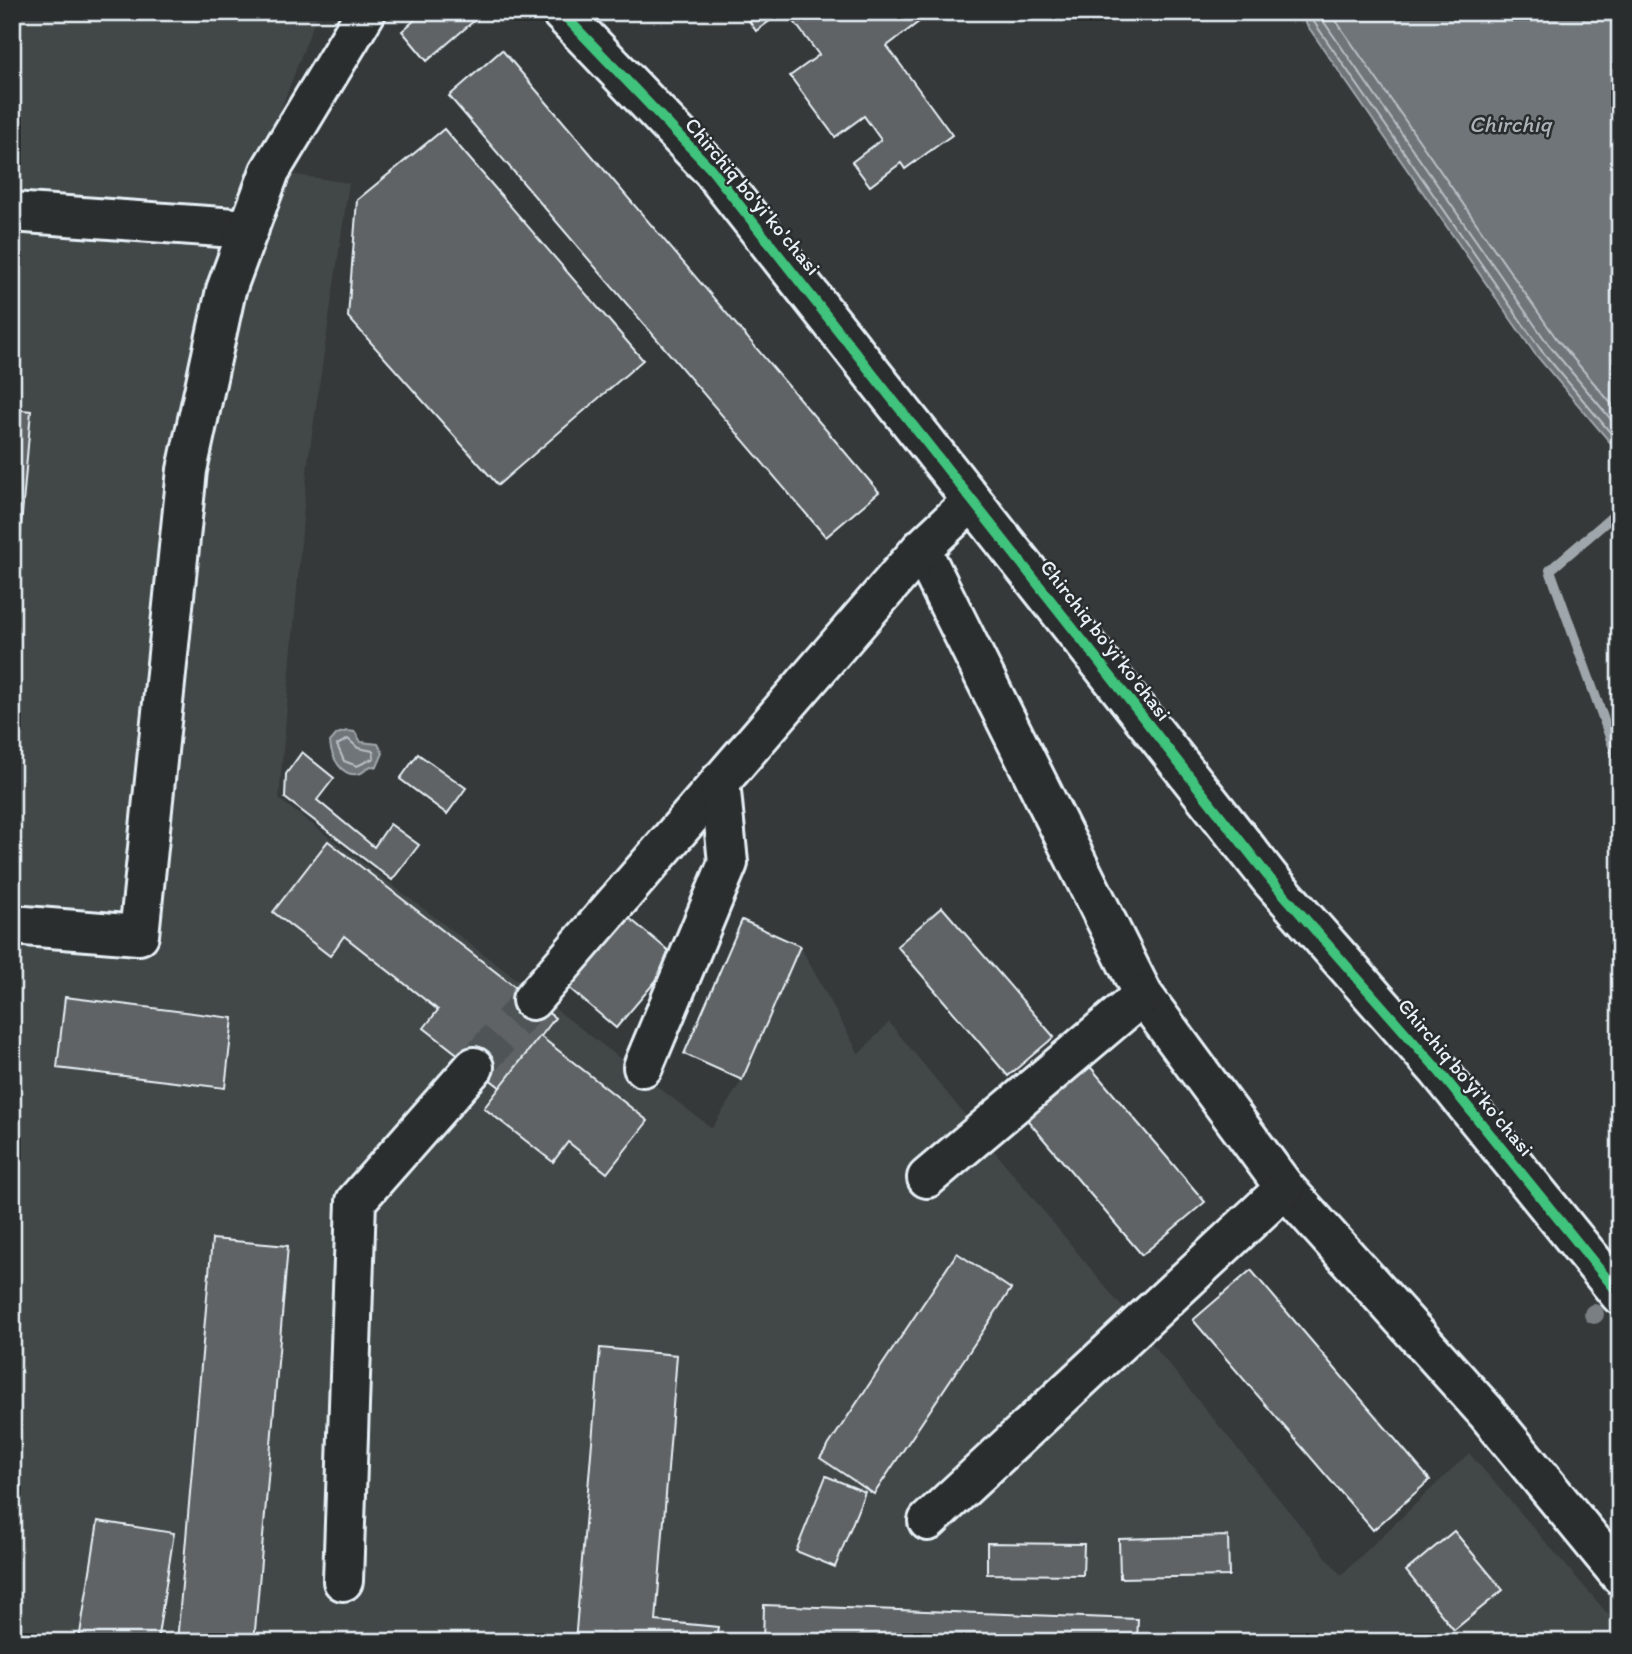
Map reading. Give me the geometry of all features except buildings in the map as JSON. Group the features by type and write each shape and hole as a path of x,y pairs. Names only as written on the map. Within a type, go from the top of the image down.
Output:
{"street":[{"path":"12,925 139,935 187,470 226,290 270,171 366,12"},
{"name":"Chirchiq bo'yi ko'chasi","path":"561,12 711,169 1271,880 1438,1070 1620,1295"},
{"path":"12,212 249,229"},
{"path":"532,1000 921,549 972,501"},
{"path":"921,549 1143,995 1285,1188 1486,1412 1620,1575"},
{"path":"643,1067 728,863 720,781"},
{"path":"927,1178 1143,995"},
{"path":"343,1581 356,1202 474,1067"},
{"path":"928,1521 1285,1188"}],"shaded area":[{"path":"12,12 318,12 258,169 349,183 308,462 279,799 712,1128 742,1080 800,946 859,1054 889,1022 1341,1575 1469,1453 1620,1628 1620,1642 12,1642"}],"water":[{"name":"Chirchiq","path":"1298,12 1620,12 1620,454 1535,354"},
{"path":"355,732 361,742 378,744 383,753 377,767 371,766 354,774 343,770 333,754 330,742 337,734"}],"waterway":[{"path":"1620,510 1550,570 1620,765"}],"tunnel":[{"path":"474,1067 532,1000"}],"cycle path":[{"path":"561,12 711,169 1271,880 1438,1070 1620,1295"}]}
